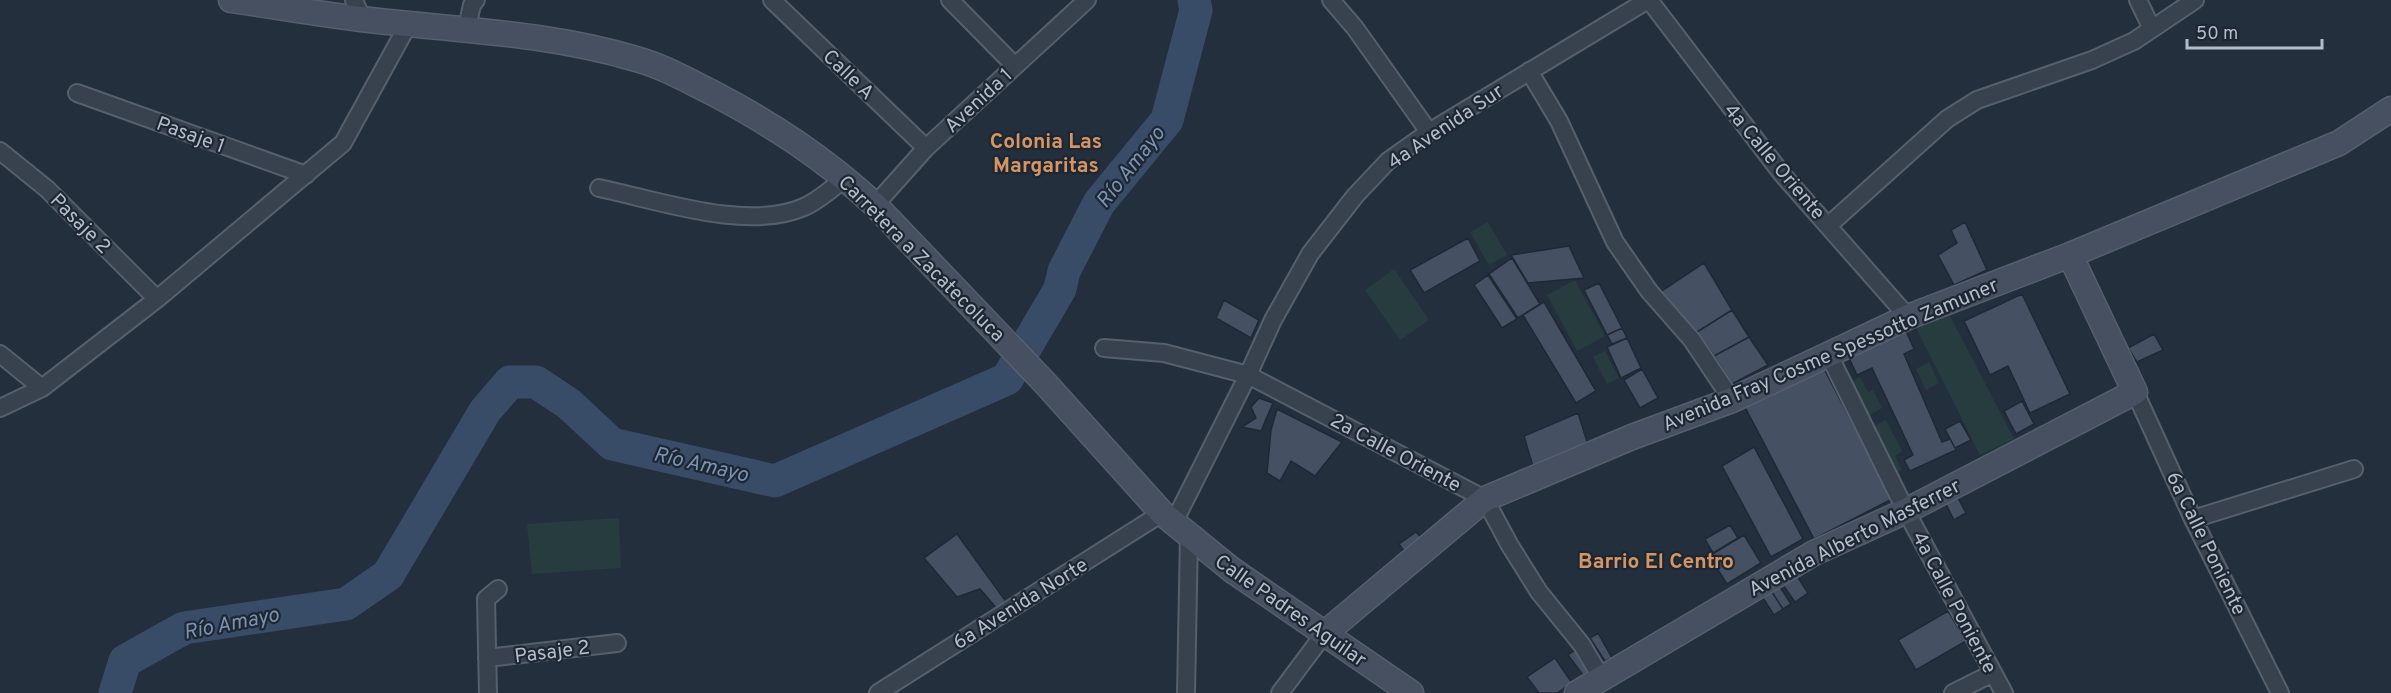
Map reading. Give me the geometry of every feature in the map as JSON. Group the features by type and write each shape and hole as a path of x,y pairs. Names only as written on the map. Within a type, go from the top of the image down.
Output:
{"main road":[{"name":"Carretera a Zacatecoluca","path":"231,0 358,9 409,23 467,27 553,40 637,59 685,79 771,124 845,178 875,205 1045,383 1175,524"},
{"name":"Avenida Fray Cosme Spessotto Zamuner","path":"1324,634 1485,499 1632,437 1732,400 1908,317 2070,255 2338,143 2391,109"},
{"path":"2070,255 2135,392"},
{"name":"Avenida Alberto Masferrer","path":"1577,693 1814,553 1906,511 2135,392"},
{"name":"Calle Padres Aguilar","path":"1175,524 1232,570 1411,693"}],"street":[{"path":"467,27 472,4 476,0"},
{"name":"Calle A","path":"772,0 926,148"},
{"path":"950,0 1016,66"},
{"name":"Avenida 1","path":"875,205 926,148 1087,0"},
{"path":"1331,0 1355,28 1429,132"},
{"path":"2138,0 2152,29"},
{"path":"1828,225 1947,119 1977,100 2092,60 2134,41 2195,0"},
{"name":"4a Avenida Sur","path":"1175,524 1273,320 1310,254 1355,196 1388,161 1429,132 1642,1"},
{"name":"4a Calle Oriente","path":"1642,1 1782,174 1908,317"},
{"path":"0,408 42,388 157,299 344,143 409,23"},
{"path":"1529,71 1559,121 1615,242 1649,291 1692,340 1732,400"},
{"name":"Pasaje 1","path":"77,93 306,175"},
{"name":"Pasaje 2","path":"0,152 47,189 157,299"},
{"path":"600,188 747,217 776,214 804,207 845,178"},
{"name":"2a Calle Oriente","path":"1104,348 1164,353 1248,375 1485,499 1509,544 1539,592 1582,645 1602,679"},
{"path":"1828,353 1906,511"},
{"path":"0,354 42,388"},
{"name":"6a Calle Poniente","path":"2135,392 2193,519 2280,693"},
{"path":"2193,519 2354,469"},
{"name":"4a Calle Poniente","path":"1906,511 2004,693"},
{"path":"1175,524 1186,693"},
{"name":"6a Avenida Norte","path":"878,693 1175,524"},
{"path":"488,693 486,599 498,589"},
{"path":"1280,693 1324,634"},
{"name":"Pasaje 2","path":"487,658 617,643"},
{"path":"1953,693 1993,673"}],"green space":[{"path":"1488,222 1507,255 1489,265 1470,232"},
{"path":"1394,269 1429,320 1400,340 1365,290"},
{"path":"1575,280 1605,336 1577,351 1547,295"},
{"path":"1949,314 2014,439 1980,455 1916,328"},
{"path":"1605,351 1619,378 1607,384 1593,357"},
{"path":"1929,362 1939,383 1926,390 1916,369"},
{"path":"1860,377 1868,392 1873,390 1882,408 1868,416 1850,383"},
{"path":"1886,420 1902,451 1895,456 1902,470 1896,473 1872,427"},
{"path":"619,518 621,568 532,574 527,524"}],"building":[{"path":"1965,222 1987,270 1954,285 1938,255 1957,243 1951,230"},
{"path":"1468,238 1480,261 1424,293 1410,270"},
{"path":"1569,246 1584,278 1528,283 1511,255"},
{"path":"1512,258 1540,304 1518,318 1489,274"},
{"path":"1704,263 1732,310 1697,332 1659,293"},
{"path":"1488,275 1517,319 1502,328 1474,285"},
{"path":"1599,283 1622,328 1607,335 1584,290"},
{"path":"2022,294 2070,394 2030,413 2008,366 1990,375 1964,321"},
{"path":"1224,300 1259,320 1251,338 1216,318"},
{"path":"1544,302 1596,391 1576,403 1523,315"},
{"path":"1732,310 1749,337 1714,356 1697,332"},
{"path":"1622,328 1627,338 1612,344 1607,335"},
{"path":"1906,331 1914,349 1904,354 1942,442 1950,439 1956,450 1910,471 1904,460 1913,455 1872,368 1857,375 1849,358"},
{"path":"2154,334 2163,350 2137,362 2128,348"},
{"path":"1749,337 1768,365 1732,384 1714,356"},
{"path":"1627,338 1641,368 1621,378 1607,347"},
{"path":"1823,367 1892,499 1814,539 1745,407"},
{"path":"1642,369 1658,398 1640,408 1624,380"},
{"path":"1259,398 1273,403 1261,431 1242,427 1256,418 1251,407"},
{"path":"2022,401 2034,424 2016,434 2004,411"},
{"path":"1277,409 1342,442 1315,476 1291,461 1280,481 1267,473 1271,430"},
{"path":"1578,413 1589,448 1534,470 1524,436"},
{"path":"1960,421 1971,440 1955,448 1945,429"},
{"path":"1754,447 1803,539 1771,557 1722,466"},
{"path":"1958,498 1966,513 1954,520 1946,504"},
{"path":"1730,525 1738,538 1713,553 1705,539"},
{"path":"1416,532 1424,541 1407,555 1399,544"},
{"path":"957,534 1007,603 998,610 980,589 957,597 924,558"},
{"path":"1744,535 1761,563 1727,584 1709,556"},
{"path":"1797,576 1808,593 1795,602 1783,585"},
{"path":"1780,587 1791,604 1783,609 1772,592"},
{"path":"1772,592 1783,609 1774,615 1763,598"},
{"path":"1948,611 1966,641 1916,670 1898,640"},
{"path":"1598,633 1612,658 1605,661 1590,638"},
{"path":"1577,649 1590,670 1583,675 1568,655"},
{"path":"1555,658 1572,683 1557,693 1539,693 1527,677"}],"waterway":[{"name":"Río Amayo","path":"115,693 125,661 184,628 346,604 388,575 485,411 510,382 536,382 569,404 612,444 775,481 1007,379 1060,289 1064,271 1099,203 1167,120 1196,10 1194,0"}],"district":[{"name":"Colonia Las Margaritas","path":"1046,153"},
{"name":"Barrio El Centro","path":"1656,561"}]}
